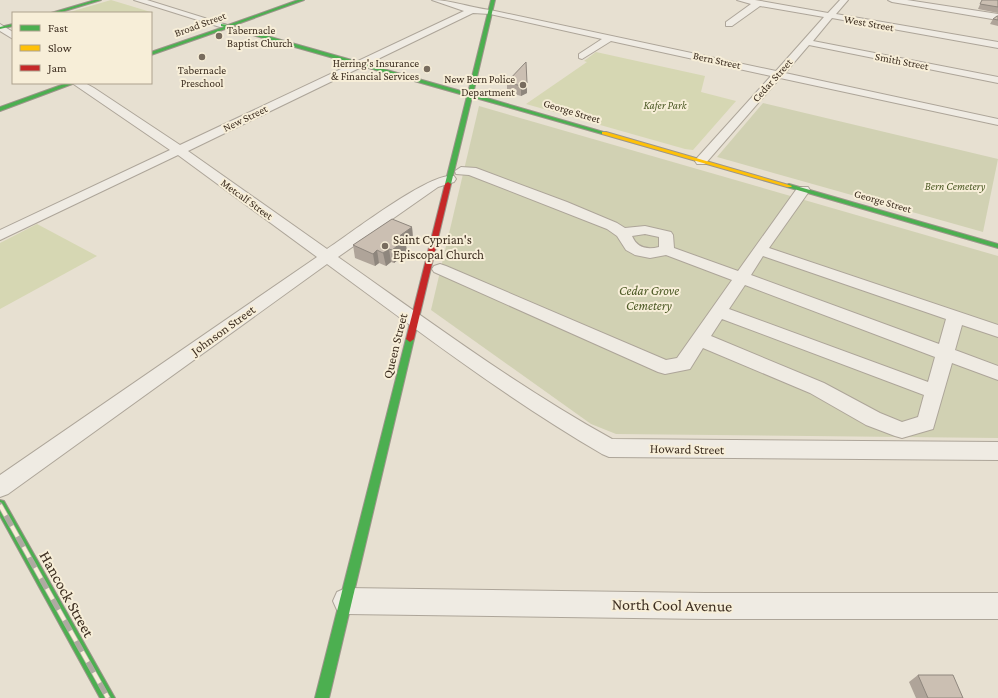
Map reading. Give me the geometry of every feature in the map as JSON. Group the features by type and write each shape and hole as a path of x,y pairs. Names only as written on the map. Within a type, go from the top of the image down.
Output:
{"street":[{"path":"57,12 99,0"},
{"name":"George Street","path":"138,0 998,246"},
{"name":"Broad Street","path":"152,54 293,0"},
{"name":"Broad Street","path":"152,50 302,0"},
{"name":"Bern Street","path":"436,0 471,10 491,5 610,38 998,122"},
{"name":"West Street","path":"741,0 998,45"},
{"name":"Cedar Street","path":"701,161 844,0"},
{"path":"892,0 998,17"},
{"path":"729,24 758,3"},
{"name":"Queen Street","path":"322,698 415,318 455,175 470,94 491,5"},
{"name":"New Street","path":"0,236 471,10"},
{"path":"0,28 12,24"},
{"path":"0,28 12,35"},
{"path":"582,56 610,38"},
{"name":"Smith Street","path":"806,42 998,80"},
{"path":"0,104 56,84"},
{"path":"0,109 69,84"},
{"name":"Metcalf Street","path":"80,84 96,93 179,150 415,318"},
{"path":"455,175 471,171 562,205 612,226 624,234 625,241 630,246 644,254 667,250 741,279 945,352 998,373"},
{"name":"Johnson Street","path":"0,487 56,449 247,312 426,188 455,175"},
{"path":"440,269 665,367 683,364 802,190"},
{"path":"624,234 632,230 643,229 666,235 667,250"},
{"path":"760,250 998,331"},
{"path":"719,311 935,392"},
{"path":"700,339 817,388 873,419 902,430 926,423 955,317"},
{"name":"Howard Street","path":"415,318 465,356 555,417 609,448 998,451"},
{"name":"Hancock Street","path":"0,505 108,698"},
{"name":"North Cool Avenue","path":"346,600 705,606 998,606"}],"green space":[{"path":"111,0 151,12 70,12"},
{"name":"Kafer Park","path":"596,52 705,76 701,92 736,101 693,150 526,104 587,62 584,61"},
{"name":"Bern Cemetery","path":"763,103 998,159 983,232 717,157"},
{"name":"Cedar Grove Cemetery","path":"479,106 998,256 998,438 616,434 591,424 431,310"},
{"path":"37,224 97,256 0,309 0,243"}],"building":[{"path":"982,0 998,0 998,7 980,4"},
{"path":"997,16 998,20 993,19"},
{"path":"526,62 527,83 521,86 507,82"},
{"path":"392,219 412,227 398,237 405,240 392,250 389,249 383,253 377,250 373,254 353,245"},
{"path":"918,675 953,675 963,698 928,698"}],"railway":[{"path":"0,505 108,698"}],"traffic: fast":[{"path":"57,12 99,0"},
{"path":"152,54 302,0"},
{"path":"448,184 493,0"},
{"path":"0,28 12,25"},
{"path":"223,25 604,133"},
{"path":"0,109 69,84"},
{"path":"789,186 998,246"},
{"path":"322,698 410,339"},
{"path":"0,505 108,698"}],"traffic: slow":[{"path":"604,133 789,186"}],"traffic: jam":[{"path":"410,339 448,184"}],"place":[{"name":"Tabernacle Baptist Church","path":"219,36"},
{"name":"Tabernacle Preschool","path":"202,57"},
{"name":"Herring's Insurance & Financial Services","path":"427,69"},
{"name":"New Bern Police Department","path":"523,85"},
{"name":"Saint Cyprian's Episcopal Church","path":"385,246"}]}
